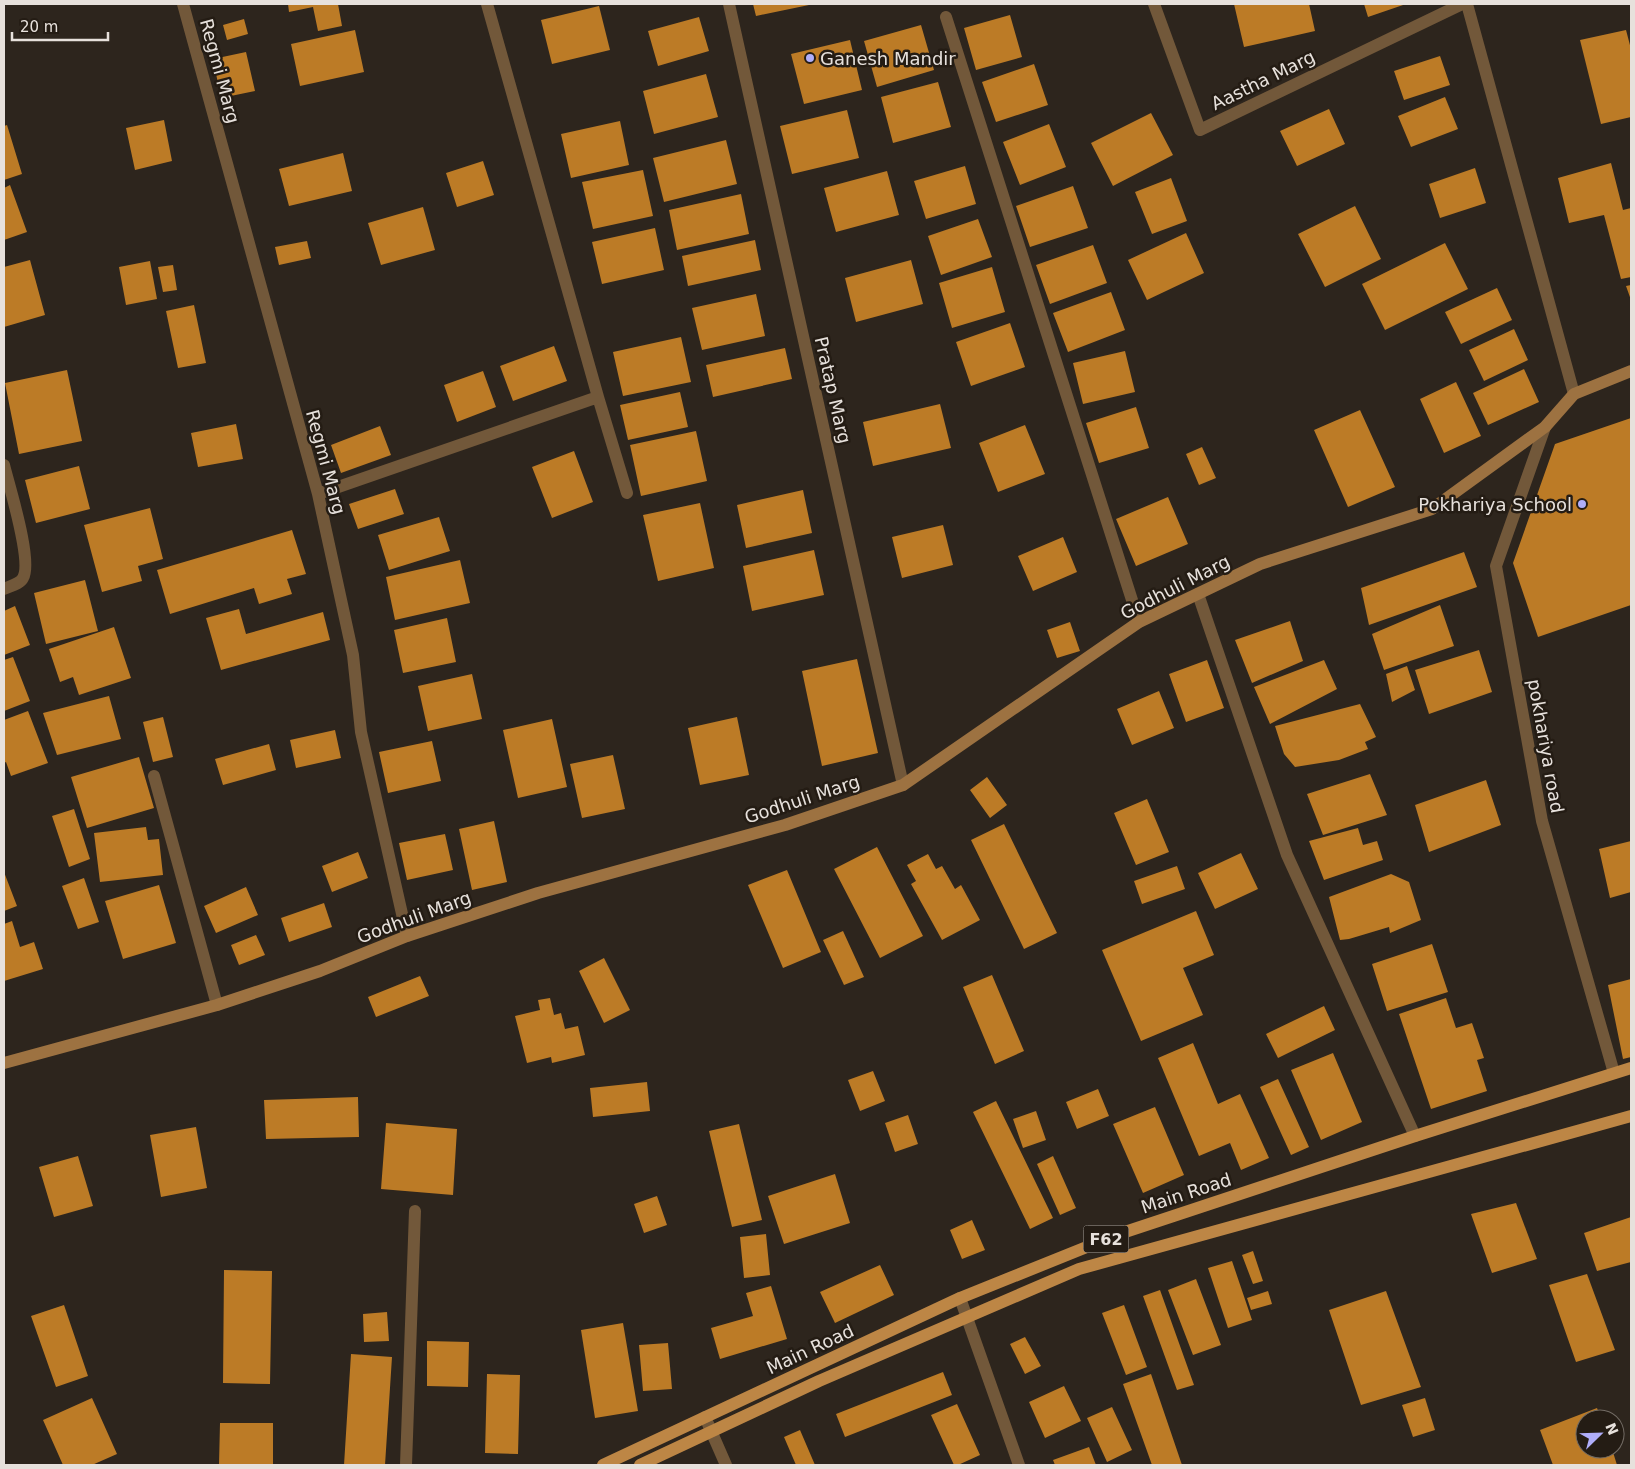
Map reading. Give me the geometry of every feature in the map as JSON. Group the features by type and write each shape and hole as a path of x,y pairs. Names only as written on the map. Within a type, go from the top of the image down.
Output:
{"main road":[{"path":"1574,394 1631,371"},
{"name":"Godhuli Marg","path":"4,1063 217,1005 320,972 407,936 538,893 785,825 903,784 1139,622 1260,564 1432,509 1545,427 1574,394"},
{"name":"Main Road","path":"602,1465 960,1298 1119,1234 1415,1136 1631,1068"},
{"name":"Main Road","path":"640,1465 819,1381 1079,1268 1631,1116"}],"street":[{"name":"Regmi Marg","path":"183,4 318,494 353,655 361,732 407,936"},
{"path":"487,4 627,493"},
{"name":"Pratap Marg","path":"729,4 903,784"},
{"name":"Aastha Marg","path":"1154,4 1200,130 1462,4"},
{"path":"1466,4 1574,394"},
{"path":"946,17 1139,622"},
{"path":"318,494 598,397"},
{"name":"pokhariya road","path":"1545,427 1496,566 1542,821 1614,1073"},
{"path":"4,465 24,544 26,571 21,582 4,589"},
{"path":"1198,594 1287,856 1415,1136"},
{"path":"154,776 217,1005"},
{"path":"406,1465 415,1211"},
{"path":"960,1298 1019,1465"},
{"path":"705,1417 726,1465"}],"building":[{"path":"288,4 338,4 342,26 318,31 313,7 289,12"},
{"path":"753,4 809,4 809,5 756,16"},
{"path":"1234,4 1309,4 1315,31 1244,47"},
{"path":"1364,4 1406,4 1368,17"},
{"path":"599,6 610,50 552,64 541,20"},
{"path":"1010,15 1022,57 976,70 964,28"},
{"path":"699,17 709,51 658,66 648,31"},
{"path":"244,19 248,34 227,40 223,25"},
{"path":"921,25 934,70 877,87 864,41"},
{"path":"355,30 364,72 300,86 291,44"},
{"path":"1626,30 1631,49 1631,117 1601,124 1580,40"},
{"path":"850,40 862,90 804,104 791,54"},
{"path":"246,52 255,91 221,98 213,59"},
{"path":"1440,56 1450,85 1404,100 1394,71"},
{"path":"1034,64 1048,105 996,122 982,82"},
{"path":"706,74 718,117 654,134 643,91"},
{"path":"938,82 951,127 893,143 881,97"},
{"path":"1445,97 1458,129 1411,147 1398,116"},
{"path":"1329,109 1345,144 1297,166 1280,131"},
{"path":"847,110 859,158 792,174 780,126"},
{"path":"1151,113 1173,155 1113,186 1091,143"},
{"path":"164,120 172,161 135,170 126,128"},
{"path":"620,121 629,165 571,178 561,134"},
{"path":"1049,124 1066,167 1020,185 1003,142"},
{"path":"7,125 22,174 4,180 4,126"},
{"path":"726,140 737,184 664,202 653,158"},
{"path":"343,153 352,191 289,206 279,169"},
{"path":"483,161 494,195 457,207 446,173"},
{"path":"1611,163 1623,210 1631,208 1631,277 1621,279 1604,215 1569,223 1558,178"},
{"path":"965,166 976,204 926,219 914,181"},
{"path":"1475,168 1486,203 1440,218 1429,184"},
{"path":"643,170 653,216 593,229 582,182"},
{"path":"887,171 899,215 836,232 824,188"},
{"path":"1171,178 1187,221 1152,234 1135,192"},
{"path":"10,185 27,232 4,240 4,188"},
{"path":"1073,186 1088,228 1030,247 1016,206"},
{"path":"741,194 749,234 677,250 669,210"},
{"path":"1355,206 1381,259 1325,287 1298,234"},
{"path":"423,207 435,250 381,265 368,223"},
{"path":"978,219 992,257 941,275 928,236"},
{"path":"655,228 664,270 602,284 592,242"},
{"path":"1186,233 1204,273 1147,300 1128,260"},
{"path":"755,240 761,270 688,286 682,256"},
{"path":"307,241 311,258 279,265 275,247"},
{"path":"1445,243 1468,289 1385,330 1362,284"},
{"path":"1093,245 1107,283 1050,304 1036,265"},
{"path":"30,260 45,315 4,327 4,267"},
{"path":"911,260 923,304 856,322 845,278"},
{"path":"150,261 157,299 126,305 119,267"},
{"path":"173,265 177,290 163,292 158,267"},
{"path":"992,267 1005,312 952,328 939,283"},
{"path":"1631,285 1631,300 1626,286"},
{"path":"1497,288 1512,320 1461,344 1445,312"},
{"path":"1111,292 1125,330 1068,352 1053,313"},
{"path":"756,294 765,336 702,350 692,308"},
{"path":"194,305 206,363 178,368 166,311"},
{"path":"1010,323 1025,367 971,386 956,342"},
{"path":"1514,329 1528,360 1484,381 1469,350"},
{"path":"681,337 691,382 623,396 613,352"},
{"path":"554,346 567,381 513,401 500,366"},
{"path":"785,348 792,379 713,397 706,365"},
{"path":"1125,351 1135,392 1083,404 1073,363"},
{"path":"1524,369 1539,402 1488,425 1473,393"},
{"path":"67,370 82,441 19,454 5,383"},
{"path":"483,371 496,407 457,422 444,385"},
{"path":"1456,382 1481,436 1444,453 1420,399"},
{"path":"680,392 688,427 628,440 620,405"},
{"path":"940,404 951,448 873,466 863,422"},
{"path":"1136,407 1149,448 1099,463 1086,423"},
{"path":"1360,410 1395,487 1348,507 1314,430"},
{"name":"Pokhariya School","path":"1631,418 1631,605 1538,637 1513,563 1555,444"},
{"path":"236,424 243,459 198,467 191,433"},
{"path":"1025,425 1045,474 998,492 979,443"},
{"path":"380,426 391,455 341,473 331,445"},
{"path":"696,431 707,481 641,496 630,445"},
{"path":"1202,447 1216,478 1199,485 1186,454"},
{"path":"574,451 593,502 552,518 532,467"},
{"path":"79,466 90,509 36,523 25,480"},
{"path":"395,489 404,514 358,529 349,504"},
{"path":"803,490 812,533 746,548 737,505"},
{"path":"1168,497 1188,544 1136,566 1116,519"},
{"path":"700,503 714,568 658,581 643,515"},
{"path":"150,508 163,559 138,566 142,581 102,592 84,525"},
{"path":"439,517 450,551 389,570 378,535"},
{"path":"943,525 953,565 902,578 892,537"},
{"path":"292,530 306,574 287,579 292,594 259,604 254,588 170,614 157,570"},
{"path":"1063,537 1077,572 1033,591 1018,556"},
{"path":"814,550 824,595 752,611 743,566"},
{"path":"1464,552 1477,587 1369,625 1361,588"},
{"path":"460,560 470,603 395,620 386,577"},
{"path":"85,580 98,631 46,644 34,593"},
{"path":"1440,605 1454,646 1384,670 1372,634"},
{"path":"15,606 30,645 4,655 4,611"},
{"path":"239,609 246,634 323,612 330,640 221,670 206,618"},
{"path":"447,618 456,662 403,673 394,630"},
{"path":"1290,621 1303,661 1252,683 1235,640"},
{"path":"1070,622 1080,651 1057,658 1047,630"},
{"path":"114,627 131,678 79,695 73,677 60,682 49,649"},
{"path":"1479,650 1492,692 1429,714 1415,670"},
{"path":"13,657 30,701 4,711 4,660"},
{"path":"857,659 878,753 822,766 802,671"},
{"path":"1207,660 1224,708 1186,722 1169,674"},
{"path":"1324,660 1337,689 1270,724 1254,687"},
{"path":"1407,666 1415,690 1392,702 1386,674"},
{"path":"472,674 482,719 428,731 418,686"},
{"path":"1159,691 1174,728 1132,745 1117,709"},
{"path":"109,696 121,739 57,755 43,713"},
{"path":"1360,704 1376,737 1365,742 1368,749 1339,760 1295,767 1284,754 1275,726"},
{"path":"28,711 48,763 11,776 6,762 4,763 4,720"},
{"path":"163,717 173,757 153,762 143,722"},
{"path":"737,717 749,775 700,785 688,728"},
{"path":"552,719 567,787 518,798 503,730"},
{"path":"335,730 341,758 296,768 290,740"},
{"path":"432,741 441,781 388,793 379,752"},
{"path":"269,744 276,770 223,785 215,759"},
{"path":"613,755 625,809 582,818 570,764"},
{"path":"139,757 154,808 87,828 71,777"},
{"path":"1370,774 1387,815 1323,835 1307,794"},
{"path":"987,777 1007,805 990,818 970,790"},
{"path":"1486,780 1501,825 1429,852 1415,805"},
{"path":"1147,799 1169,852 1136,865 1114,813"},
{"path":"74,809 90,859 69,867 52,816"},
{"path":"494,821 507,882 472,890 459,829"},
{"path":"1004,824 1057,933 1024,949 971,840"},
{"path":"146,827 148,840 159,839 163,875 100,882 94,833"},
{"path":"1358,828 1363,845 1377,841 1383,860 1324,880 1309,841"},
{"path":"445,834 453,870 407,880 399,843"},
{"path":"1631,841 1631,892 1610,898 1599,849"},
{"path":"877,847 923,936 880,958 834,869"},
{"path":"358,852 368,878 332,892 322,866"},
{"path":"1241,853 1258,889 1215,909 1198,873"},
{"path":"928,854 936,869 942,866 955,889 961,885 980,920 942,940 911,884 916,881 907,865"},
{"path":"1177,866 1185,889 1142,904 1134,881"},
{"path":"787,870 821,952 783,968 748,885"},
{"path":"4,872 17,906 4,911"},
{"path":"1391,874 1409,882 1421,920 1390,933 1389,927 1340,940 1329,897"},
{"path":"84,878 99,922 78,929 62,886"},
{"path":"159,885 176,943 123,959 105,901"},
{"path":"246,887 258,915 216,933 204,906"},
{"path":"324,903 332,927 289,942 281,918"},
{"path":"1196,911 1214,955 1183,968 1203,1015 1141,1041 1102,950"},
{"path":"12,921 20,947 34,942 43,969 4,981 4,924"},
{"path":"843,931 864,977 844,985 823,940"},
{"path":"256,935 265,955 239,965 231,945"},
{"path":"1432,944 1448,992 1387,1011 1372,964"},
{"path":"604,958 630,1010 604,1023 579,971"},
{"path":"992,975 1024,1051 995,1064 963,987"},
{"path":"420,976 429,996 376,1017 368,997"},
{"path":"1631,979 1631,1057 1623,1059 1608,985"},
{"path":"550,998 554,1015 561,1013 565,1029 578,1026 585,1055 552,1063 551,1057 527,1063 515,1016 540,1010 538,1000"},
{"path":"1446,998 1456,1028 1472,1023 1484,1058 1477,1060 1487,1091 1431,1109 1399,1014"},
{"path":"1324,1006 1335,1030 1278,1058 1266,1034"},
{"path":"1193,1043 1218,1104 1240,1094 1269,1158 1241,1170 1230,1143 1199,1156 1158,1058"},
{"path":"1333,1053 1362,1122 1321,1140 1291,1070"},
{"path":"873,1071 885,1101 860,1111 848,1080"},
{"path":"1278,1079 1309,1147 1291,1155 1260,1087"},
{"path":"647,1082 650,1111 593,1117 590,1088"},
{"path":"1098,1089 1109,1116 1077,1129 1066,1102"},
{"path":"358,1097 359,1137 266,1139 264,1100"},
{"path":"996,1101 1053,1218 1030,1229 973,1112"},
{"path":"1155,1107 1184,1175 1143,1193 1113,1124"},
{"path":"1036,1111 1046,1140 1023,1148 1013,1119"},
{"path":"908,1115 918,1144 895,1152 885,1123"},
{"path":"386,1123 457,1129 453,1195 381,1189"},
{"path":"739,1124 762,1220 732,1227 709,1131"},
{"path":"196,1127 207,1188 161,1197 150,1135"},
{"path":"78,1156 93,1206 54,1217 39,1167"},
{"path":"1053,1156 1076,1208 1060,1215 1037,1164"},
{"path":"835,1174 850,1223 784,1244 768,1196"},
{"path":"657,1196 667,1225 644,1233 634,1204"},
{"path":"1516,1203 1537,1259 1492,1273 1471,1214"},
{"path":"1631,1217 1631,1262 1597,1271 1584,1233"},
{"path":"972,1220 985,1250 962,1259 950,1230"},
{"path":"766,1234 770,1275 744,1278 740,1237"},
{"path":"1253,1251 1263,1281 1253,1284 1242,1255"},
{"path":"1232,1261 1252,1320 1228,1328 1208,1268"},
{"path":"880,1265 894,1295 835,1323 820,1292"},
{"path":"224,1270 272,1271 270,1384 223,1383"},
{"path":"1587,1274 1615,1350 1576,1362 1549,1285"},
{"path":"1196,1279 1221,1345 1193,1355 1168,1290"},
{"path":"771,1286 787,1339 720,1359 711,1328 753,1316 746,1293"},
{"path":"1160,1290 1194,1385 1177,1390 1143,1296"},
{"path":"1268,1291 1272,1304 1251,1310 1247,1298"},
{"path":"1386,1291 1421,1387 1361,1405 1329,1310"},
{"path":"64,1305 88,1376 56,1387 31,1316"},
{"path":"1124,1305 1147,1367 1126,1375 1102,1313"},
{"path":"387,1312 389,1341 364,1342 363,1314"},
{"path":"623,1323 638,1411 595,1418 581,1330"},
{"path":"1025,1337 1041,1366 1025,1374 1010,1344"},
{"path":"427,1341 469,1342 468,1387 427,1386"},
{"path":"668,1343 672,1389 643,1391 639,1345"},
{"path":"351,1354 392,1357 385,1465 344,1465"},
{"path":"943,1372 952,1395 845,1437 836,1414"},
{"path":"487,1374 520,1375 518,1454 485,1453"},
{"path":"1151,1374 1182,1465 1152,1465 1123,1384"},
{"path":"1064,1386 1081,1421 1045,1438 1029,1402"},
{"path":"92,1398 117,1454 92,1465 63,1465 43,1420"},
{"path":"1425,1398 1435,1430 1413,1437 1402,1405"},
{"path":"957,1404 980,1455 954,1465 931,1415"},
{"path":"1112,1407 1132,1450 1107,1462 1087,1418"},
{"path":"1575,1416 1575,1459 1615,1459 1617,1465 1553,1465 1540,1430"},
{"path":"220,1423 273,1423 273,1465 219,1465"},
{"path":"800,1430 815,1465 796,1465 784,1437"},
{"path":"1089,1447 1096,1465 1055,1465 1053,1460"}],"place":[{"name":"Ganesh Mandir","path":"810,58"},
{"name":"Pokhariya School","path":"1582,504"}]}
